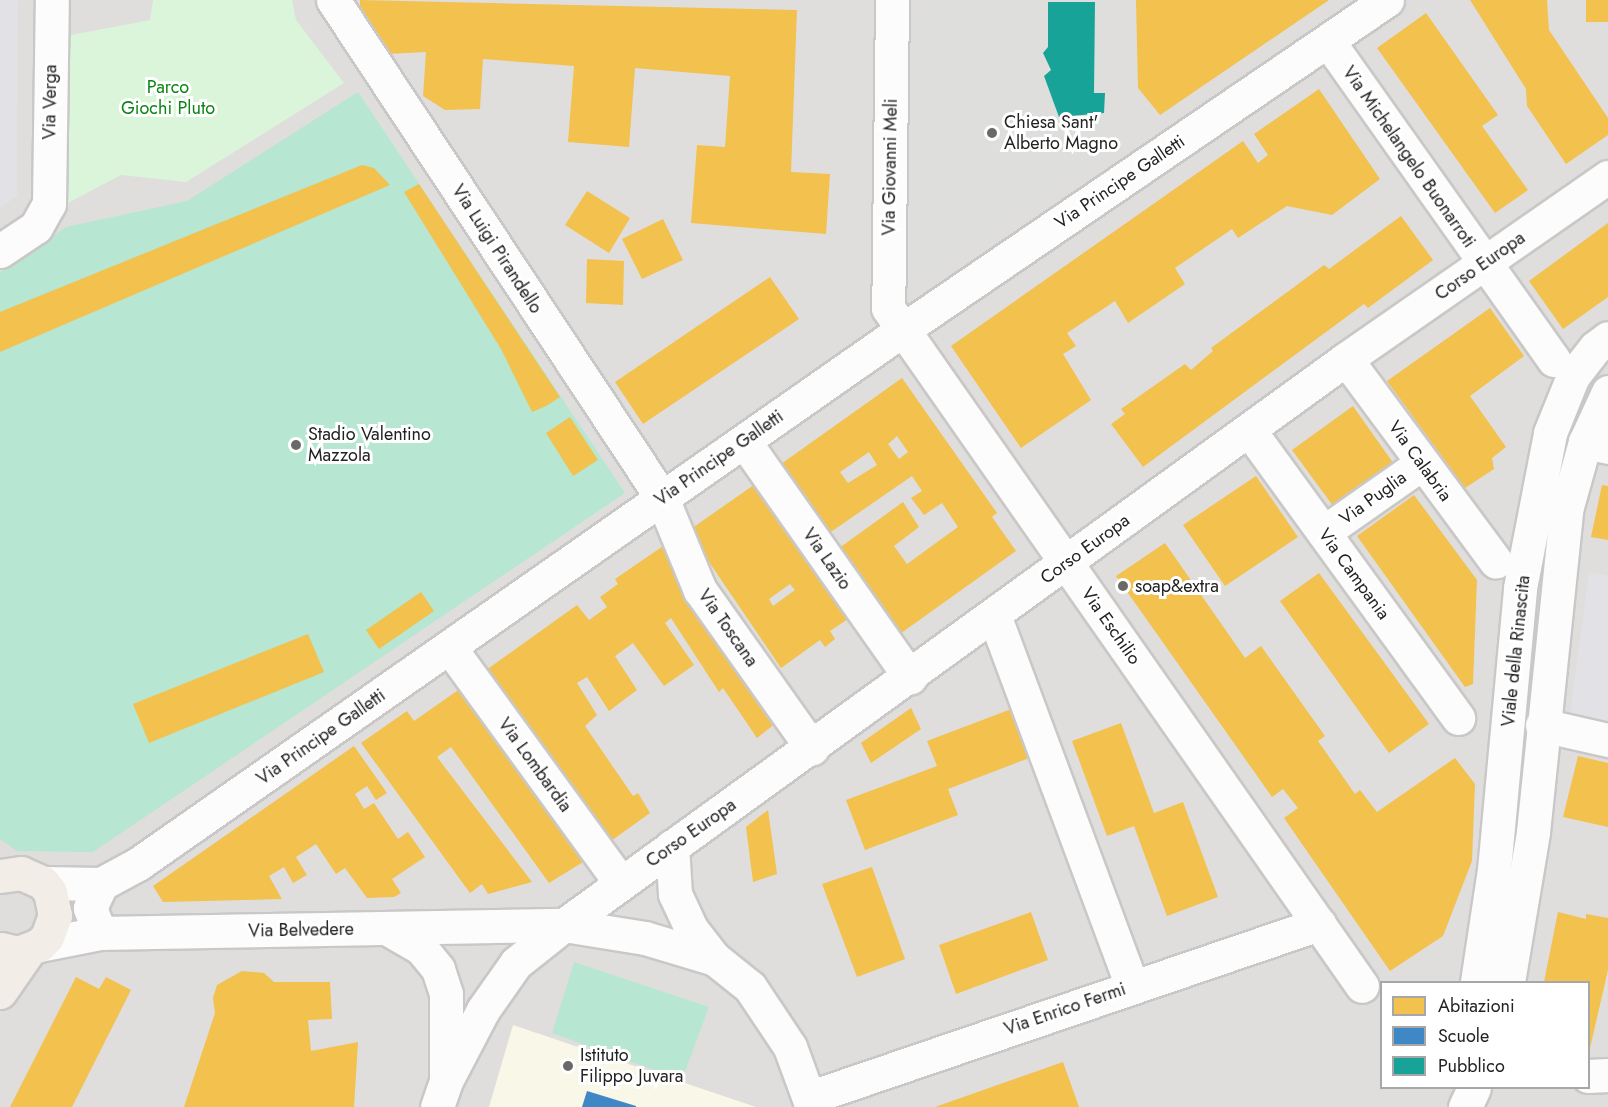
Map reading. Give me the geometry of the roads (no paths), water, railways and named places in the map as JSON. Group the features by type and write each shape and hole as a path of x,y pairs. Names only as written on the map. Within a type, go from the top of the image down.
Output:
{"main road":[{"path":"0,992 23,948 47,937 56,915 50,892 43,883 32,876 3,873"}],"street":[{"name":"Via Verga","path":"0,251 36,227 49,204 52,0"},
{"name":"Via Luigi Pirandello","path":"333,0 662,498"},
{"name":"Via Giovanni Meli","path":"892,0 888,308 901,331"},
{"name":"Via Principe Galletti","path":"43,883 101,884 138,864 901,331 1387,0"},
{"name":"Via Michelangelo Buonarroti","path":"1328,41 1554,360"},
{"name":"Corso Europa","path":"442,1094 483,1010 516,963 564,925 812,748 1346,359 1608,177"},
{"name":"Via Eschilio","path":"901,331 1067,562 1362,986"},
{"name":"Viale della Rinascita","path":"1477,981 1494,870 1520,588 1550,434 1573,376 1595,348 1608,338"},
{"name":"Via Calabria","path":"1346,359 1421,464 1496,562"},
{"name":"Viale della Rinascita","path":"1508,981 1533,832 1542,725 1566,510 1596,445 1608,392"},
{"name":"Via Campania","path":"1249,430 1458,718"},
{"name":"Via Lazio","path":"744,441 910,677"},
{"name":"Via Puglia","path":"1324,532 1421,464"},
{"name":"Via Toscana","path":"662,498 700,590 812,748"},
{"path":"994,615 1132,986"},
{"name":"Via Lombardia","path":"450,648 621,883"},
{"path":"1542,725 1608,740"},
{"path":"672,846 675,894 692,930 715,959 750,987 790,1047 812,1102"},
{"path":"100,933 90,908 101,884"},
{"name":"Via Enrico Fermi","path":"812,1102 1132,986 1319,924"},
{"name":"Via Belvedere","path":"23,948 100,933 564,925 645,938 715,959"},
{"path":"388,929 421,948 438,969 446,994 442,1094"},
{"path":"1590,1076 1608,1075"},
{"path":"1465,1107 1475,1089"},
{"path":"1476,1089 1477,1107"}],"place":[{"name":"Chiesa Sant' Alberto Magno","path":"992,133"},
{"name":"Stadio Valentino Mazzola","path":"296,445"},
{"name":"soap&extra","path":"1123,586"},
{"name":"Istituto Filippo Juvara","path":"568,1066"}],"park label":[{"name":"Parco Giochi Pluto","path":"168,98"}]}
